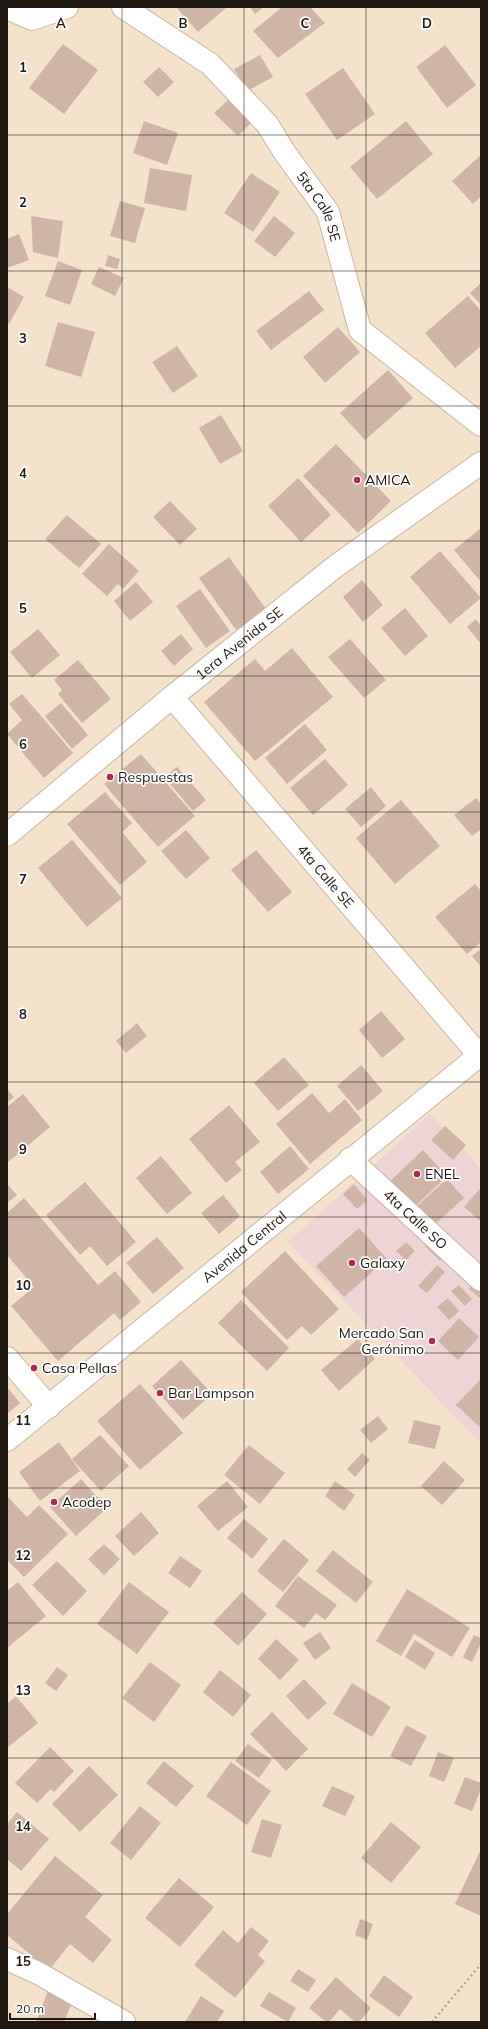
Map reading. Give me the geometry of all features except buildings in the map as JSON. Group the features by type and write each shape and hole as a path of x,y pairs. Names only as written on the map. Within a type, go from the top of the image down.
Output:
{"street":[{"path":"7,8 32,19 67,7"},
{"name":"5ta Calle SE","path":"124,7 210,64 267,124 285,154 328,212 360,330 481,425"},
{"name":"1era Avenida SE","path":"7,835 172,698 336,566 481,463"},
{"name":"4ta Calle SE","path":"172,698 480,1055"},
{"name":"Avenida Central","path":"7,1440 350,1159 480,1055"},
{"name":"4ta Calle SO","path":"350,1159 481,1280"},
{"path":"7,1358 49,1407"},
{"path":"7,1959 38,1973 124,2022"}],"path":[{"path":"432,2022 481,1964"}],"shaded area":[{"name":"Mercado San Gerónimo","path":"430,1114 481,1169 481,1442 478,1441 288,1242"}],"place":[{"name":"AMICA","path":"357,480"},
{"name":"Respuestas","path":"110,777"},
{"name":"ENEL","path":"417,1174"},
{"name":"Galaxy","path":"352,1263"},
{"name":"Mercado San Gerónimo","path":"432,1341"},
{"name":"Casa Pellas","path":"34,1368"},
{"name":"Bar Lampson","path":"160,1393"},
{"name":"Acodep","path":"54,1502"}]}
